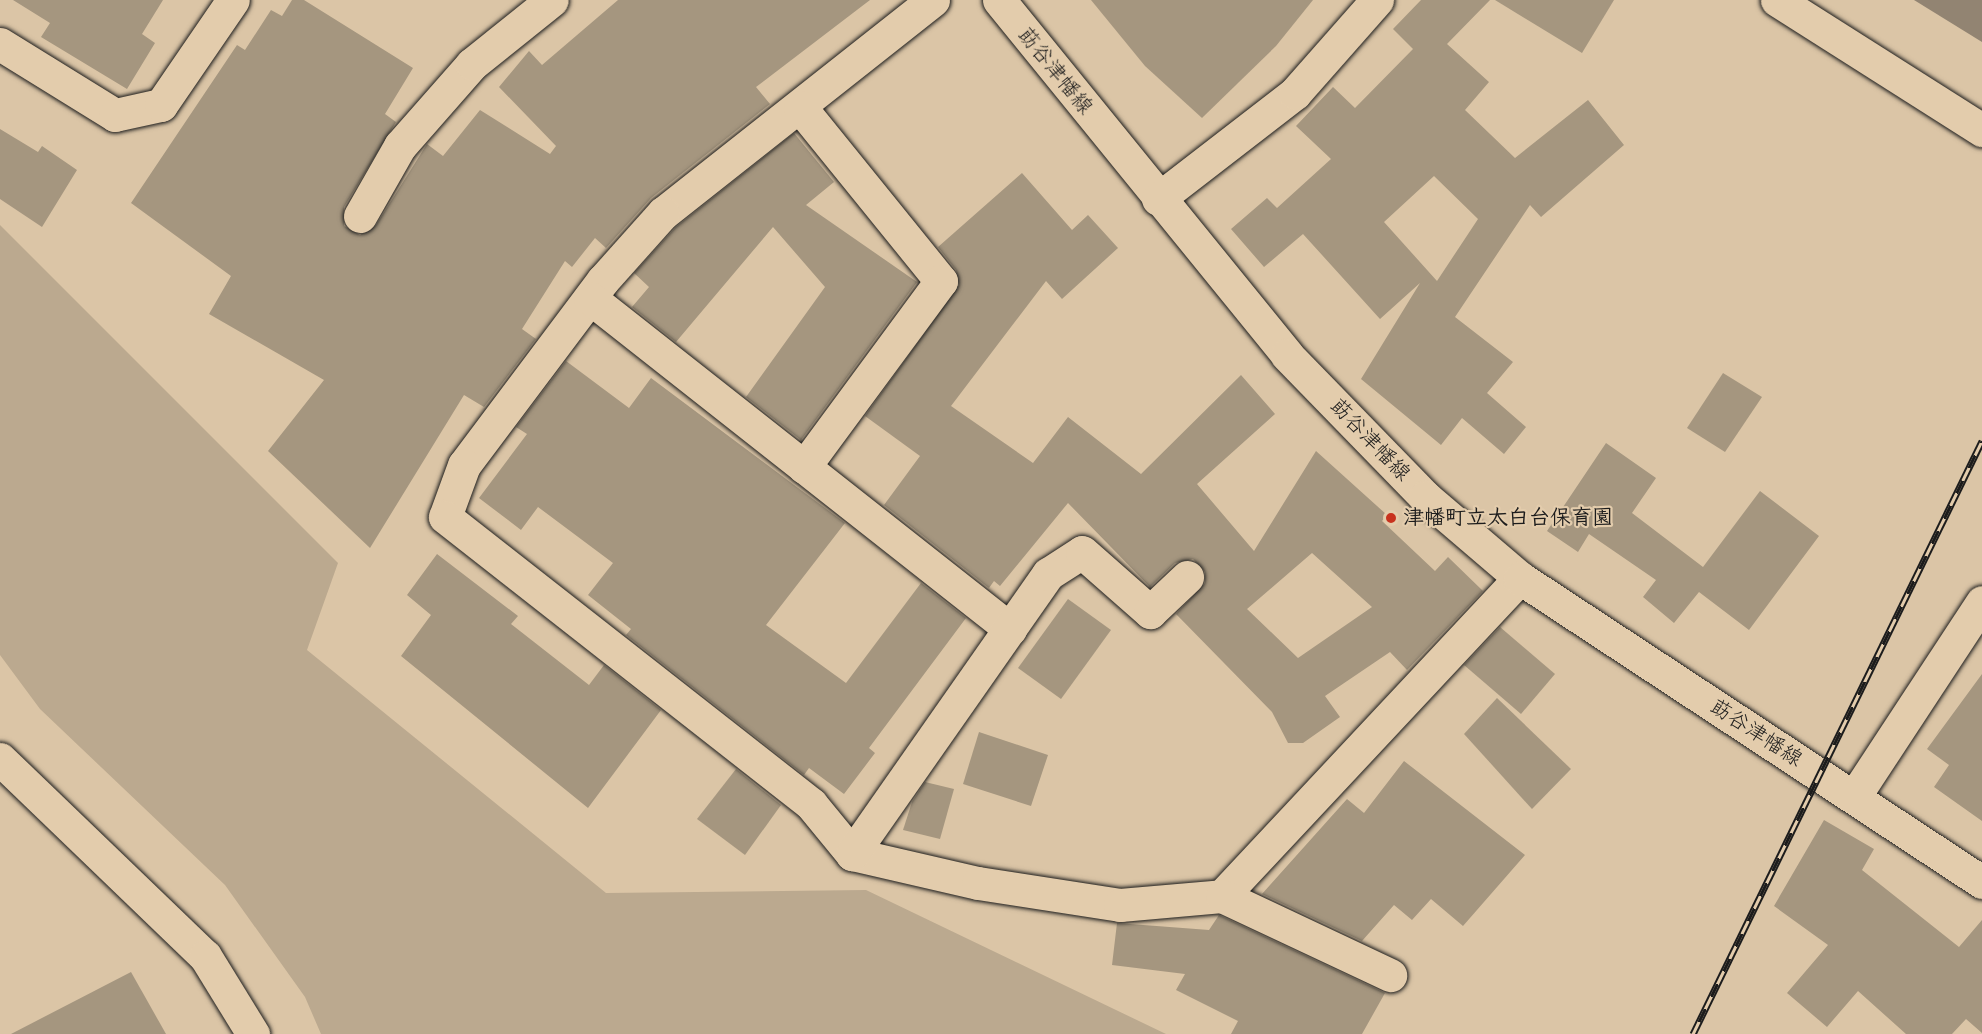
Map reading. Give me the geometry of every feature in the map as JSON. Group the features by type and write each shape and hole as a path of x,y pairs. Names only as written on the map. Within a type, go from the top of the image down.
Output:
{"street":[{"path":"0,44 115,114 161,105 233,0"},
{"path":"360,216 400,146 472,64 552,0"},
{"path":"933,0 663,213 590,298 464,465 446,517 811,804 852,854 978,883 1120,905 1221,896 1390,975"},
{"name":"莇谷津幡線","path":"999,0 1158,199 1287,355 1425,496 1520,578 1982,882"},
{"path":"1158,199 1295,93 1377,0"},
{"path":"1777,0 1982,130"},
{"path":"800,107 941,281 804,467"},
{"path":"590,298 1010,629"},
{"path":"852,854 1048,574 1082,552 1150,612 1187,577"},
{"path":"1221,896 1520,578"},
{"path":"1854,797 1982,602"},
{"path":"0,759 205,956 253,1034"}],"shaded area":[{"path":"1914,0 1982,0 1982,42"},
{"path":"0,225 338,563 307,650 606,893 866,890 1166,1034 321,1034 305,997 225,885 40,709 0,655"}],"building":[{"path":"13,0 163,0 142,34 155,43 127,89 41,37 50,23"},
{"path":"292,0 304,0 413,68 385,114 396,122 344,207 344,226 360,235 376,225 427,144 443,156 480,110 550,154 556,146 499,87 529,51 542,65 618,0 870,0 756,87 770,104 651,198 606,248 595,238 572,267 565,261 522,329 536,339 484,407 464,395 370,548 268,451 324,380 209,314 231,276 131,203 237,45 245,50 271,10 282,16"},
{"path":"1091,0 1313,0 1276,46 1202,118 1145,66"},
{"path":"1421,0 1490,0 1447,44 1489,82 1465,110 1515,158 1588,100 1624,145 1541,217 1530,205 1455,317 1513,362 1487,393 1526,427 1504,454 1462,418 1441,445 1361,379 1420,283 1380,319 1303,234 1264,267 1231,229 1267,198 1277,208 1331,159 1296,126 1333,87 1355,108 1413,49 1393,29","holes":["1434,176 1478,219 1437,281 1384,222"]},
{"path":"1495,0 1614,0 1582,53"},
{"path":"0,129 38,152 42,146 77,170 42,227 0,199"},
{"path":"794,133 834,182 806,205 917,282 801,440 746,397 825,287 773,227 676,342 632,307 649,287 634,273 676,227"},
{"path":"1022,173 1072,230 1088,215 1118,248 1062,299 1046,281 951,406 1033,463 1068,417 1141,474 1241,375 1275,414 1197,484 1254,551 1316,451 1387,515 1382,521 1435,571 1448,557 1483,591 1407,670 1390,652 1325,696 1340,717 1303,743 1288,743 1272,712 1176,614 1205,583 1205,572 1193,559 1175,563 1150,587 1068,503 1000,586 994,581 989,588 884,505 920,456 865,416 959,285 956,270 938,247","holes":["1312,553 1372,607 1298,658 1247,609"]},
{"path":"566,361 629,408 651,378 845,523 766,625 846,683 921,583 966,618 869,748 875,753 844,794 809,768 804,775 626,635 631,629 588,595 613,563 538,507 521,530 479,498 527,434 516,427"},
{"path":"1723,373 1762,397 1725,452 1687,428"},
{"path":"1606,443 1656,478 1632,513 1703,567 1760,491 1819,536 1749,630 1699,592 1674,623 1643,597 1656,580 1589,534 1578,552 1547,531"},
{"path":"437,554 518,616 511,624 589,685 604,665 661,710 588,808 401,656 431,615 407,595"},
{"path":"1068,599 1111,630 1061,699 1018,668"},
{"path":"1500,627 1555,674 1521,714 1464,665"},
{"path":"1982,674 1982,821 1934,787 1949,765 1927,749"},
{"path":"1497,698 1571,769 1532,809 1464,734"},
{"path":"979,732 1048,755 1031,806 963,784"},
{"path":"1404,761 1525,855 1463,926 1431,899 1412,920 1394,905 1362,941 1262,894 1347,799 1364,813"},
{"path":"736,769 781,805 745,855 697,819"},
{"path":"925,782 954,789 940,839 903,830 912,802"},
{"path":"1824,820 1874,849 1862,870 1959,947 1982,920 1982,1033 1966,1019 1952,1034 1906,1034 1858,991 1827,1027 1787,993 1828,945 1774,906"},
{"path":"1219,915 1385,993 1362,1034 1231,1034 1238,1021 1176,990 1185,974 1112,965 1117,923 1209,930"},
{"path":"131,972 166,1034 11,1034"}],"railway":[{"path":"1693,1034 1982,441"}],"place":[{"name":"津幡町立太白台保育園","path":"1391,518"}]}
